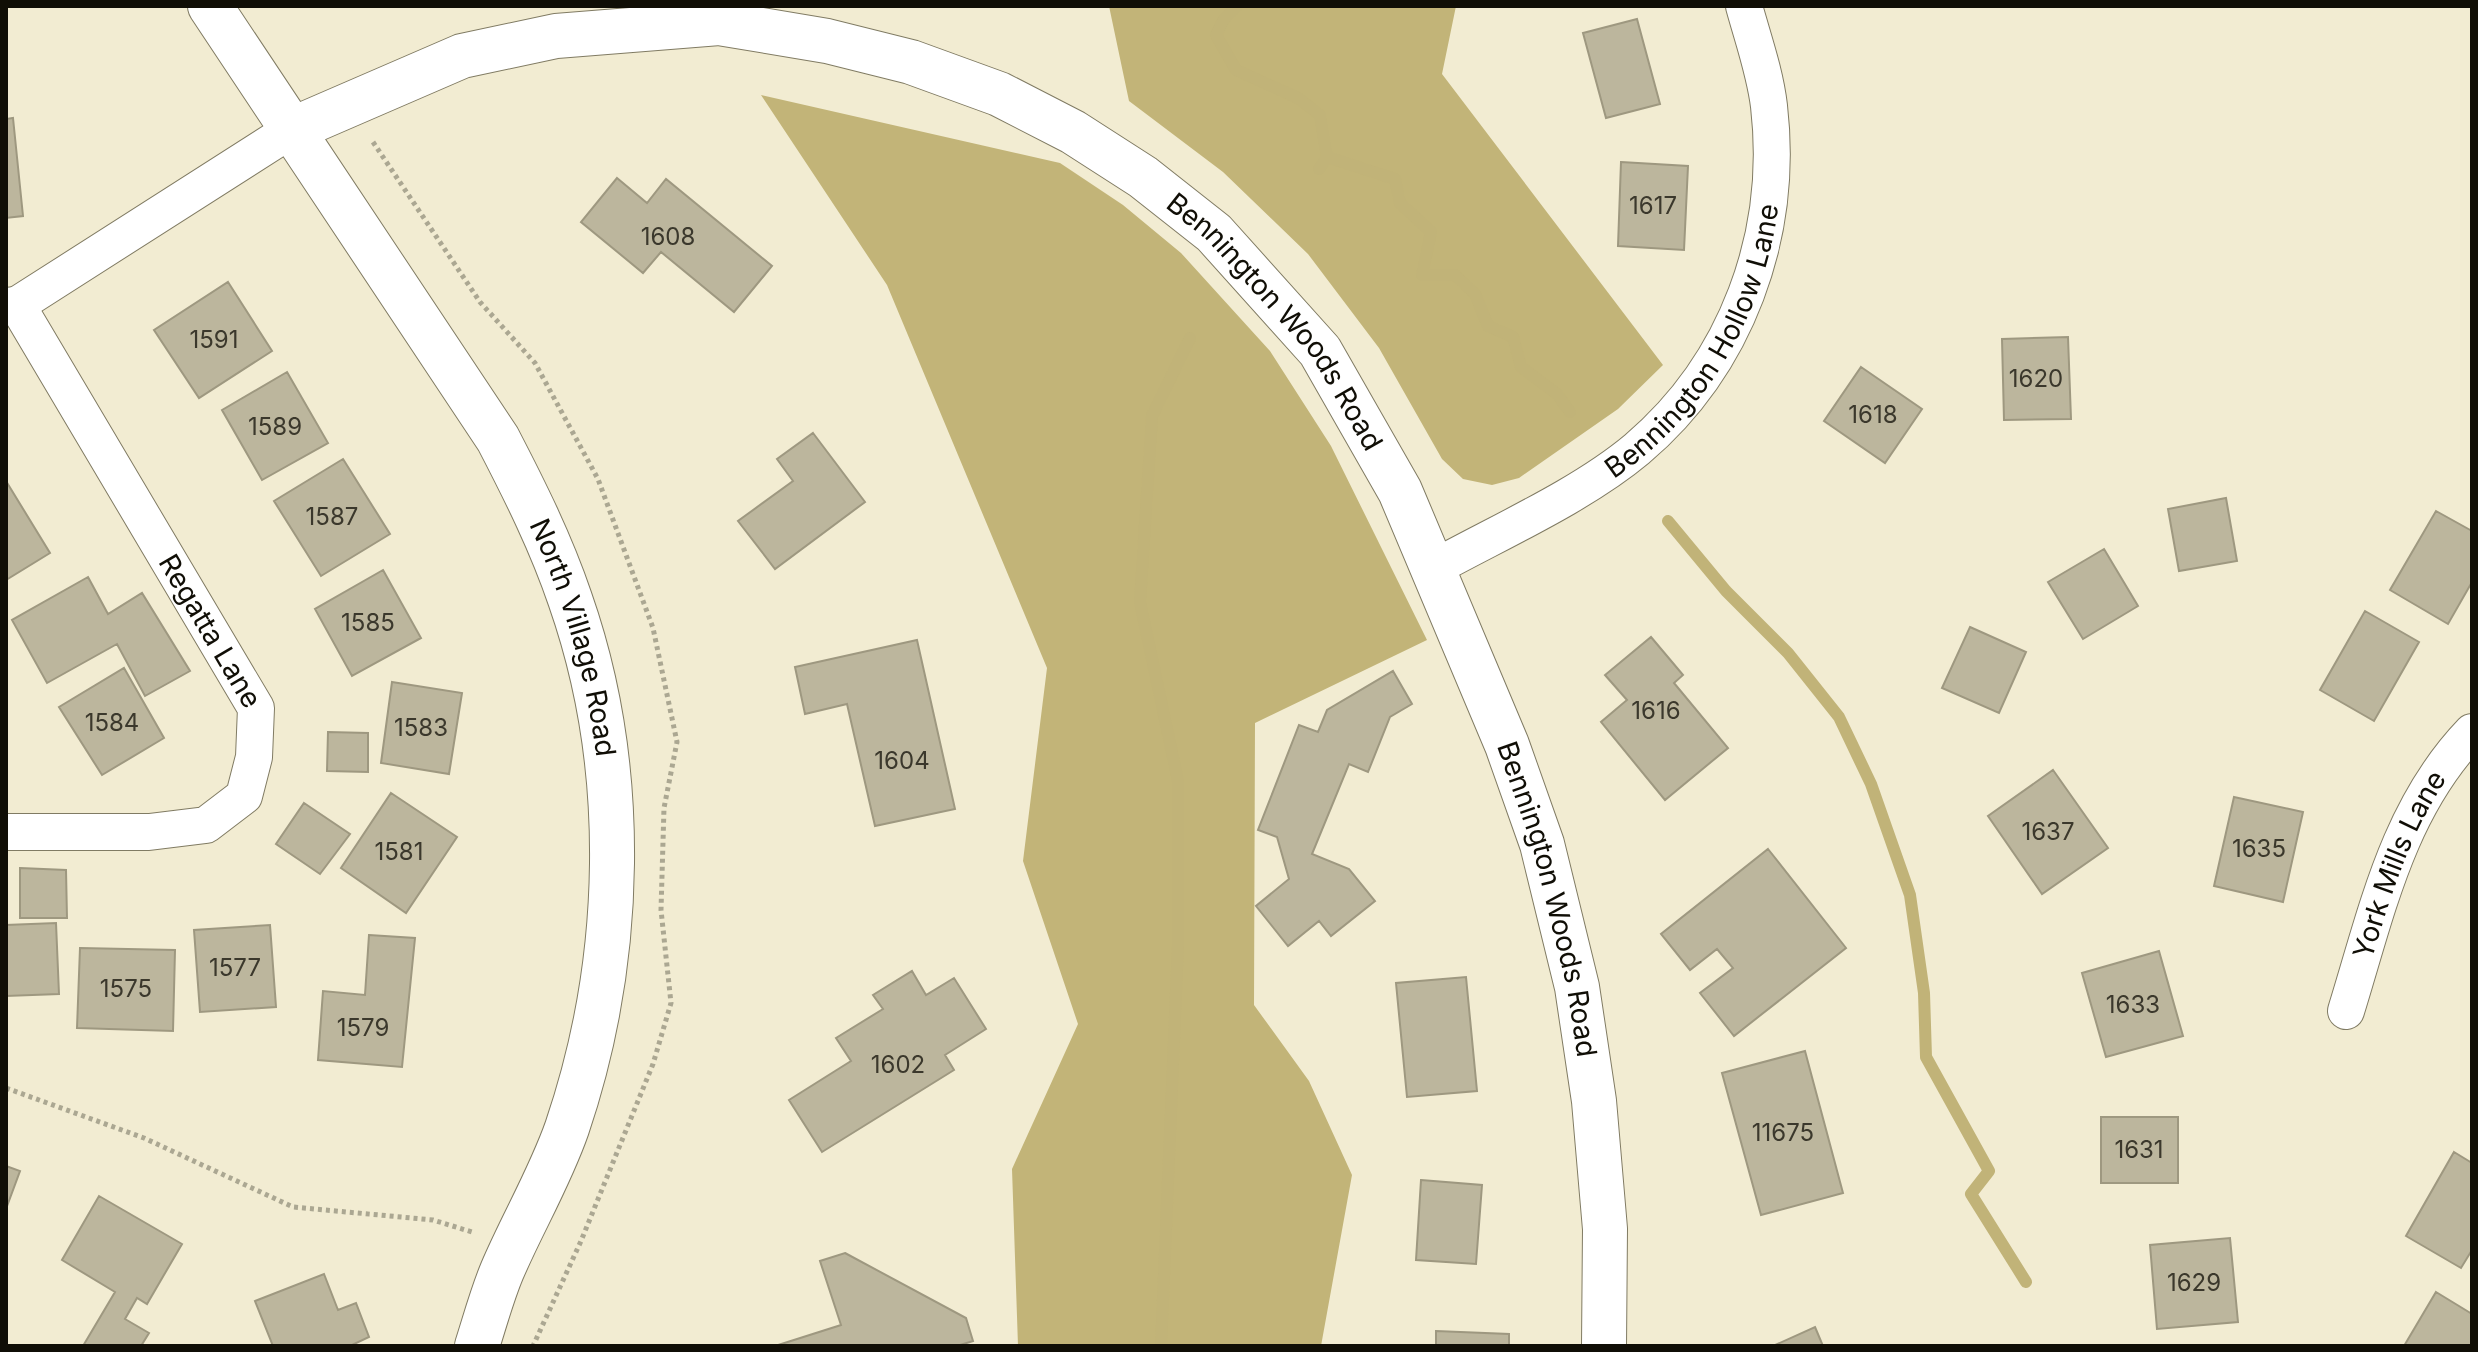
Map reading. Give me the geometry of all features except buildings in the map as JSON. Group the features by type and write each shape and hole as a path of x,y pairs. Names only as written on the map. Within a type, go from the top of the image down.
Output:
{"street":[{"name":"North Village Road","path":"210,6 498,439 537,514 571,601 594,687 608,782 612,877 606,956 592,1039 566,1130 500,1275 477,1346"},
{"name":"Bennington Hollow Lane","path":"1432,569 1595,478 1637,449 1685,401 1721,350 1750,291 1766,232 1773,168 1769,105 1744,6"},
{"name":"Bennington Woods Road","path":"291,130 462,56 556,36 719,15 911,62 999,94 1073,132 1143,177 1224,243 1320,351 1400,491 1507,745 1542,844 1577,987 1594,1101 1604,1215 1604,1346"},
{"name":"Regatta Lane","path":"6,832 149,832 206,825 244,796 254,757 256,708 11,306 291,130"},
{"name":"York Mills Lane","path":"2346,1011 2394,853 2417,806 2446,759 2472,732"}],"path":[{"path":"6,1088 144,1138 293,1207 433,1220 477,1233"}],"shaded area":[{"path":"1109,6 1456,6 1442,74 1663,365 1618,409 1519,478 1492,485 1463,479 1442,459 1379,348 1308,254 1223,172 1129,101"},
{"path":"761,95 1060,163 1123,205 1181,253 1270,351 1331,446 1427,640 1255,723 1254,1005 1309,1081 1352,1175 1321,1346 1018,1346 1012,1169 1078,1024 1023,861 1047,668 887,285"}],"waterway":[{"path":"1237,6 1224,19 1216,35 1236,70 1298,98 1320,115 1327,157 1319,169"},
{"path":"1327,157 1395,179 1400,203 1431,232 1422,275 1455,275 1475,294 1488,326 1513,337 1521,367 1557,394 1570,412"},
{"path":"1161,1346 1178,945 1178,781 1140,602 1152,416 1190,338"},
{"path":"1668,521 1726,591 1788,653 1839,717 1871,784 1910,895 1924,993 1926,1057 1989,1171 1971,1194 2026,1282"}]}
